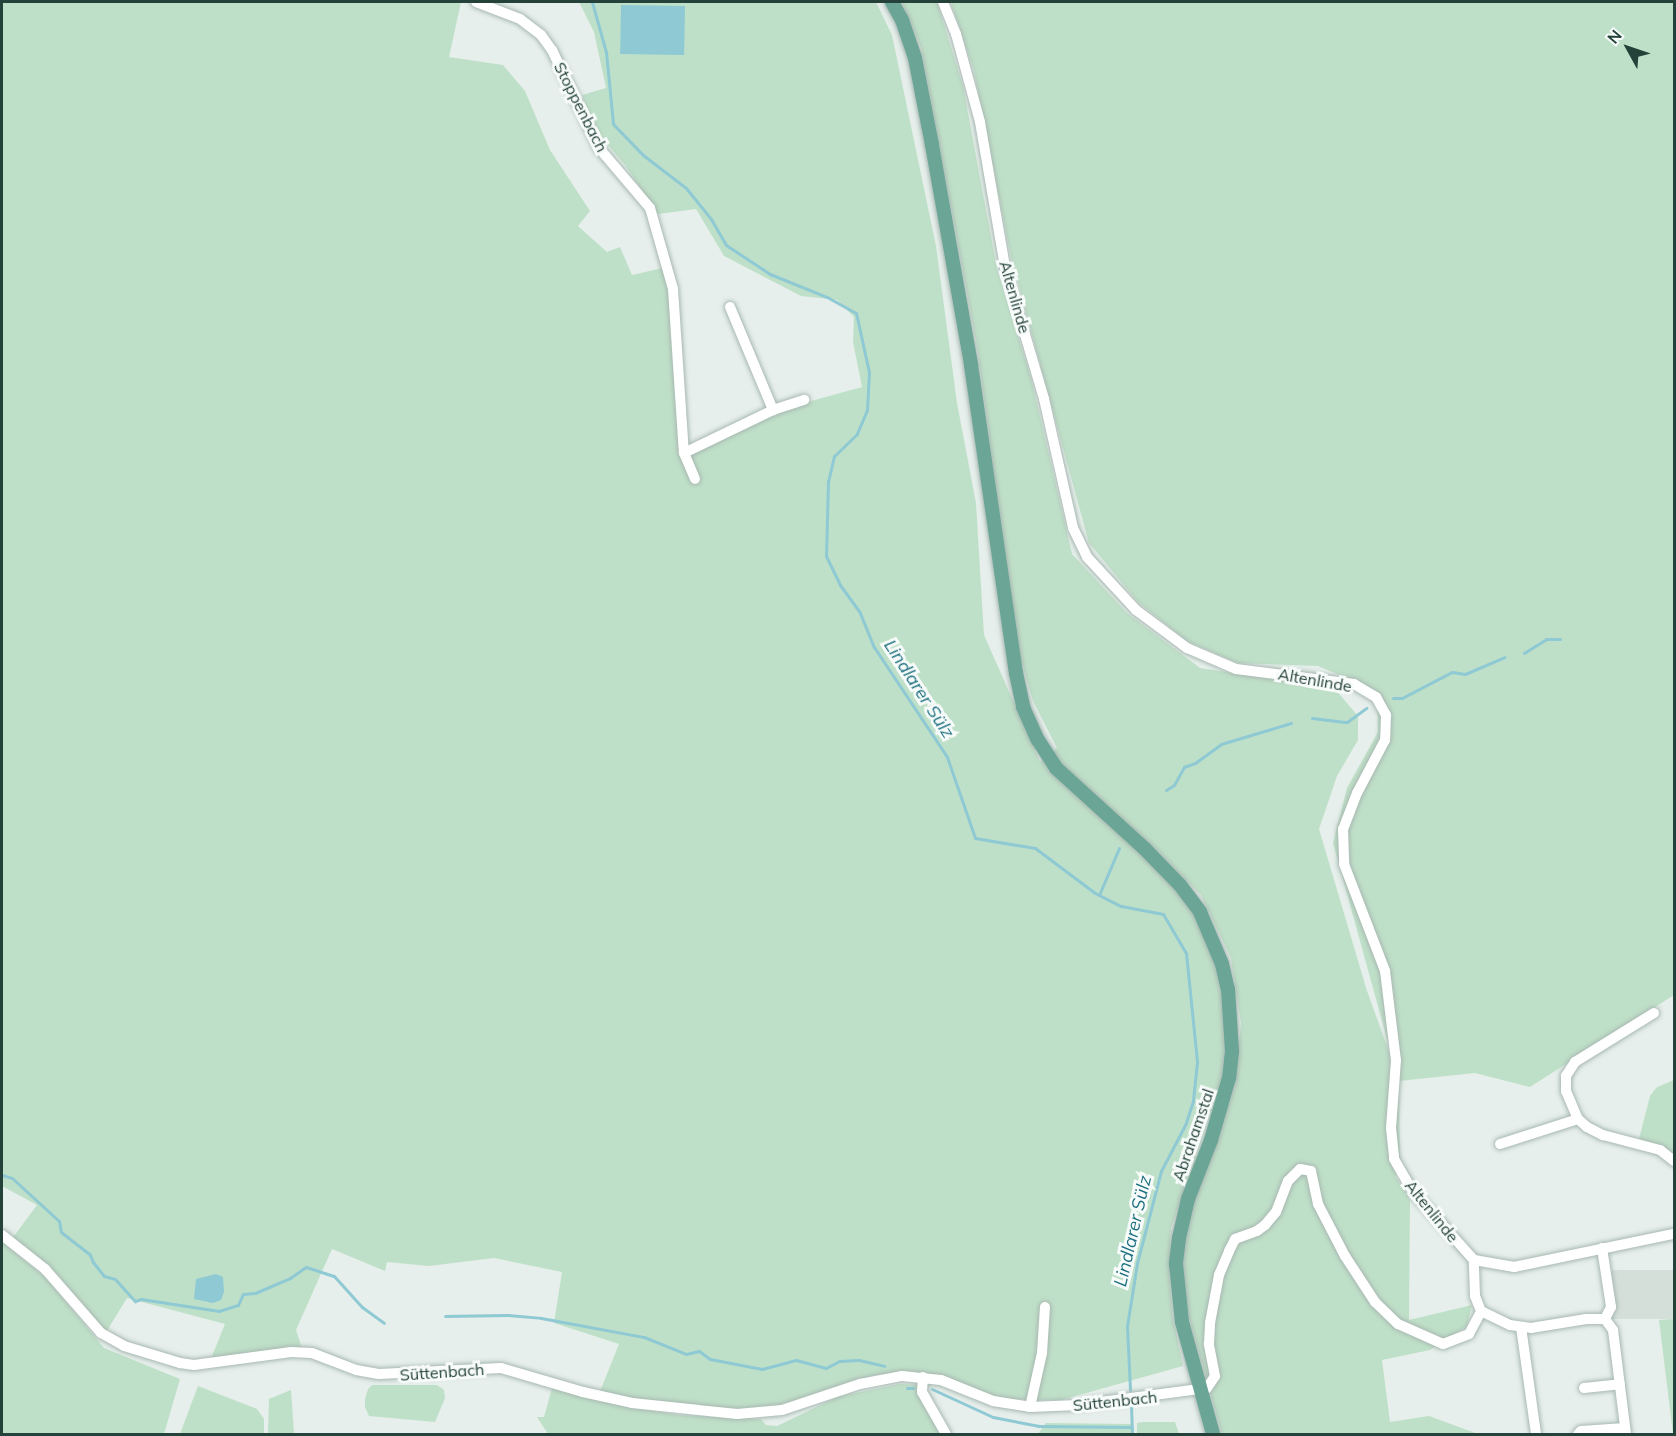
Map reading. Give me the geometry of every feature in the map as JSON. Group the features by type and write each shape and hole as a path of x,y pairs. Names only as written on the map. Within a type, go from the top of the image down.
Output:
{"main road":[{"name":"Abrahamstal","path":"892,2 902,20 915,58 934,156 971,365 1016,673 1023,707 1038,740 1056,768 1145,849 1180,885 1200,912 1222,964 1232,1022 1229,1078 1222,1108 1185,1209 1176,1264 1178,1303 1213,1434"}],"street":[{"name":"Stoppenbach","path":"476,2 520,19 541,35 552,50 599,148 650,207 672,289 684,453 695,479"},
{"name":"Altenlinde","path":"944,2 956,34 980,122 1005,267 1044,399 1073,528 1087,557 1136,610 1187,648 1236,669 1354,684 1376,697 1386,714 1385,740 1357,793 1343,829 1344,864 1385,972 1396,1060 1391,1128 1394,1159 1414,1193 1474,1260"},
{"path":"730,307 773,410"},
{"path":"684,453 773,410 804,400"},
{"path":"1654,1013 1575,1062 1566,1076 1566,1091 1578,1119 1593,1131 1660,1150 1674,1161"},
{"path":"1500,1144 1578,1119"},
{"path":"1200,1391 1211,1386 1215,1376 1209,1344 1210,1323 1219,1275 1229,1251 1235,1239 1257,1231 1265,1225 1276,1212 1288,1181 1300,1169 1311,1171 1318,1204 1327,1224 1367,1291 1388,1316 1425,1338 1443,1344 1469,1334 1481,1311"},
{"path":"1578,1434 1581,1431 1626,1431 1614,1330 1605,1319 1586,1318 1531,1328 1498,1321 1481,1311 1475,1296 1474,1260 1514,1267 1674,1234"},
{"name":"Süttenbach","path":"2,1235 45,1269 101,1333 124,1346 187,1365 291,1352 312,1353 356,1370 379,1374 501,1368 632,1403 737,1414 782,1410 878,1379 902,1376 941,1380 993,1401 1030,1407 1060,1407 1200,1391"},
{"path":"1602,1248 1611,1307 1605,1319"},
{"path":"1030,1407 1042,1353 1045,1307"},
{"path":"1521,1327 1536,1434"},
{"path":"923,1377 922,1392 946,1434"},
{"path":"1584,1388 1620,1384"}],"shaded area":[{"path":"1610,1270 1674,1270 1674,1319 1610,1319"}],"green space":[{"path":"2,2 461,2 449,57 503,65 525,91 550,150 590,211 578,226 607,252 620,247 632,275 667,267 684,451 760,415 862,387 853,342 854,317 837,300 801,296 724,256 696,209 658,214 625,165 596,131 582,95 606,88 594,32 579,2 876,2 892,35 936,246 957,403 976,503 984,635 1040,762 1057,748 1033,701 1017,645 977,345 921,47 902,2 937,2 963,86 997,269 1031,378 1072,554 1127,613 1200,668 1266,678 1329,682 1358,716 1358,740 1337,776 1319,829 1367,991 1395,1068 1333,843 1347,788 1378,732 1377,691 1318,666 1238,663 1187,641 1138,602 1089,543 1011,257 974,71 951,2 1674,2 1674,995 1530,1087 1475,1073 1399,1081 1400,1166 1395,1176 1410,1200 1409,1320 1472,1305 1467,1326 1430,1350 1382,1360 1390,1422 1429,1416 1478,1434 1222,1434 1188,1314 1182,1262 1191,1211 1235,1087 1241,1023 1231,958 1201,895 1155,848 1145,856 1190,906 1206,939 1221,984 1226,1035 1222,1080 1171,1228 1169,1275 1173,1319 1183,1366 1061,1400 1001,1399 911,1372 876,1375 803,1400 736,1414 599,1394 619,1344 554,1323 562,1272 494,1258 429,1266 387,1262 385,1271 332,1249 296,1330 303,1351 210,1361 225,1324 127,1298 105,1334 11,1240 37,1205 2,1186"},
{"path":"1674,1080 1674,1156 1639,1139 1650,1096 1657,1087"},
{"path":"2,1242 46,1278 104,1348 180,1379 164,1434 2,1434"},
{"path":"1674,1319 1674,1434 1673,1434 1659,1320"},
{"path":"899,1384 918,1385 943,1434 548,1434 537,1417 544,1417 552,1388 630,1407 677,1415 761,1419 766,1425 777,1426 837,1397"},
{"path":"372,1385 437,1385 444,1390 445,1398 435,1422 369,1416 365,1407 365,1399"},
{"path":"198,1386 257,1409 264,1419 264,1434 180,1434"},
{"path":"291,1390 294,1434 268,1434 269,1399"},
{"path":"1175,1422 1179,1434 1137,1434 1137,1423"},
{"path":"1046,1423 1131,1424 1131,1434 1038,1434"}],"water":[{"path":"621,5 685,6 684,55 620,54"},
{"path":"216,1274 223,1277 224,1292 221,1300 213,1303 194,1299 196,1279"}],"waterway":[{"name":"Lindlarer Sülz","path":"592,2 606,52 613,124 643,155 686,188 711,219 726,245 770,274 827,297 856,313 869,372 867,410 857,434 834,456 828,481 826,556 840,585 860,613 874,647 947,757 975,838 1035,848 1095,893 1121,906 1163,914 1186,953 1197,1062 1193,1101 1185,1125 1161,1171 1137,1263 1127,1326 1130,1390"},
{"path":"1524,653 1546,639 1560,639"},
{"path":"1393,698 1402,698 1452,672 1465,674 1505,657"},
{"path":"1312,718 1347,722 1366,708"},
{"path":"1166,790 1174,785 1184,767 1195,763 1221,744 1291,723"},
{"path":"1099,895 1119,848"},
{"path":"2,1175 12,1178 59,1221 61,1232 90,1255 104,1276 115,1279 135,1301 141,1299 219,1311 238,1305 243,1294 255,1293 290,1278 306,1267 334,1276 362,1307 384,1323"},
{"path":"445,1316 508,1315 541,1318 644,1337 686,1354 699,1351 710,1359 762,1369 796,1360 826,1368 839,1361 859,1360 884,1366"},
{"path":"907,1388 913,1388"},
{"path":"932,1389 993,1417 1039,1426 1132,1427"},
{"name":"Lindlarer Sülz","path":"1131,1405 1132,1434"}]}
